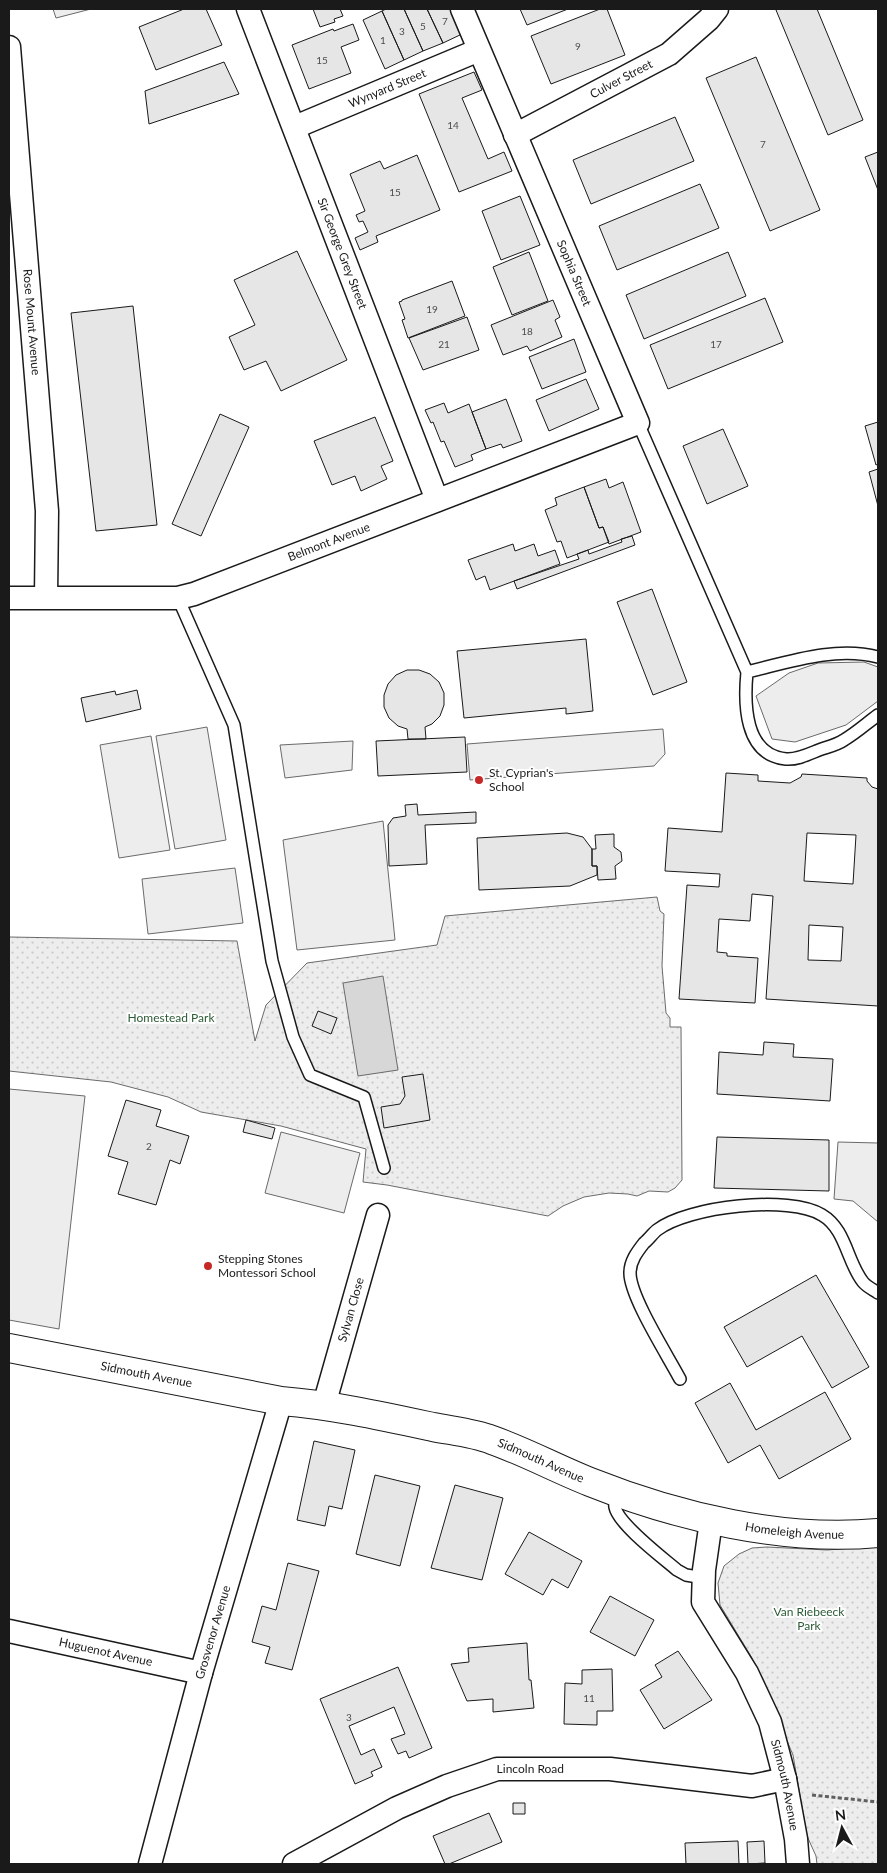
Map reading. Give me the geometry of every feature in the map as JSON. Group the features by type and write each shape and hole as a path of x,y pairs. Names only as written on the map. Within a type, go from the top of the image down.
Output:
{"street":[{"name":"Sir George Grey Street","path":"248,9 295,127 436,500"},
{"name":"Sophia Street","path":"462,9 638,423"},
{"name":"Culver Street","path":"515,135 668,54 709,19 717,9"},
{"name":"Rose Mount Avenue","path":"9,46 47,511 46,597"},
{"name":"Wynyard Street","path":"295,127 479,50"},
{"name":"Belmont Avenue","path":"9,598 178,598 194,594 638,423"},
{"name":"Sylvan Close","path":"324,1405 378,1215"},
{"name":"Sidmouth Avenue","path":"9,1348 280,1401 324,1405 491,1440 590,1482 649,1504 710,1521 704,1578 704,1602 748,1673 770,1722 787,1788 796,1839 798,1864"},
{"name":"Grosvenor Avenue","path":"150,1864 201,1673 280,1401"},
{"name":"Homeleigh Avenue","path":"710,1521 784,1531 855,1535 878,1533"},
{"name":"Huguenot Avenue","path":"9,1631 201,1673"},
{"name":"Lincoln Road","path":"294,1864 321,1857 397,1808 447,1786 497,1770 610,1769 752,1786 787,1788"}],"lane":[{"name":"Sophia Street","path":"638,423 686,537 747,672"},
{"path":"178,598 234,725 272,961 293,1037 310,1075 364,1097 384,1168"},
{"path":"878,657 868,654 821,655 747,672 744,696 751,731 759,747 773,756 787,759 804,756 844,740 878,715"},
{"path":"680,1379 638,1300 630,1273 635,1254 658,1229 684,1217 702,1211 755,1204 805,1207 823,1215 836,1228 864,1283 878,1293"},
{"path":"616,1491 615,1508 621,1519 631,1530 677,1570 686,1575 704,1578"}],"path":[{"path":"787,1788 806,1795 878,1802"}],"shaded area":[{"path":"864,662 878,667 878,701 846,725 795,742 772,739 756,696 789,673 818,663"},
{"path":"207,727 226,840 175,849 156,736"},
{"path":"663,729 665,754 654,766 470,780 467,744"},
{"path":"151,736 170,850 119,858 100,745"},
{"path":"353,741 352,770 285,778 280,745"},
{"path":"383,821 395,940 297,950 283,840"},
{"path":"235,868 243,923 148,934 142,879"},
{"path":"383,976 398,1070 358,1076 343,983"},
{"path":"9,1089 85,1096 59,1329 9,1320"},
{"path":"281,1132 360,1153 344,1213 265,1193"},
{"path":"838,1142 878,1143 878,1222 853,1201 834,1199"}],"green space":[{"path":"53,9 91,9 56,18"},
{"name":"Homestead Park","path":"657,897 660,911 664,914 662,966 666,1013 670,1018 670,1027 681,1027 682,1180 675,1188 668,1192 649,1191 637,1196 609,1193 584,1197 563,1206 548,1216 363,1182 366,1149 281,1126 201,1112 168,1097 111,1082 9,1071 9,937 237,941 255,1041 266,1005 307,963 437,945 445,916"},
{"name":"Van Riebeeck Park","path":"878,1546 878,1864 817,1864 816,1856 807,1836 793,1755 752,1658 720,1605 718,1583 724,1566 739,1554 752,1548 827,1550"}],"building":[{"path":"184,9 206,9 222,45 156,70 139,27"},
{"path":"313,9 340,9 343,16 334,19 335,22 320,27"},
{"path":"386,9 404,9 423,51 404,60 382,11"},
{"path":"404,9 427,9 443,43 423,51"},
{"path":"427,9 450,9 462,34 443,43"},
{"path":"520,9 568,9 527,25"},
{"path":"600,9 607,9 625,55 551,84 531,36"},
{"path":"817,9 863,120 828,135 776,10"},
{"path":"382,11 404,60 385,69 363,20"},
{"path":"353,24 359,40 341,47 351,73 309,89 292,45 333,29 334,31"},
{"path":"756,57 820,210 770,231 706,78"},
{"path":"224,62 239,94 149,124 145,91"},
{"path":"474,72 482,90 462,98 488,159 504,152 512,171 459,192 419,94"},
{"path":"675,117 694,161 591,204 573,160"},
{"path":"878,152 878,190 865,157"},
{"path":"417,155 440,210 376,236 378,242 360,250 355,238 368,232 363,221 359,222 356,215 365,211 350,174 380,161 384,169"},
{"path":"700,184 719,228 617,270 599,226"},
{"path":"520,196 540,245 501,260 482,211"},
{"path":"297,251 347,360 281,391 266,361 244,370 229,337 255,325 234,280"},
{"path":"529,252 548,301 512,315 493,267"},
{"path":"728,252 746,296 644,339 626,295"},
{"path":"452,281 465,316 408,338 402,320 405,319 399,302"},
{"path":"765,298 783,342 668,389 650,345"},
{"path":"553,300 560,317 555,320 562,337 530,351 527,346 503,355 491,325"},
{"path":"133,306 157,525 96,531 71,313"},
{"path":"467,317 479,350 423,370 409,338"},
{"path":"574,339 586,372 542,389 529,357"},
{"path":"586,379 599,409 549,431 536,400"},
{"path":"506,399 522,441 503,448 501,444 486,449 472,412"},
{"path":"444,403 448,413 469,404 486,449 471,455 473,460 455,467 444,441 441,442 433,422 431,423 425,410"},
{"path":"220,414 249,427 201,536 172,524"},
{"path":"375,417 393,461 381,466 387,479 361,491 355,476 332,485 314,441"},
{"path":"878,422 878,464 876,465 865,426"},
{"path":"723,429 748,486 707,504 683,446"},
{"path":"878,469 878,506 869,472"},
{"path":"606,479 609,488 623,482 641,532 609,544 603,527 599,528 584,487"},
{"path":"584,487 599,528 603,527 609,542 567,558 561,541 557,542 545,510 557,505 555,498"},
{"path":"632,536 635,545 517,589 514,581 579,559 577,554 588,550 589,554 622,542 621,539"},
{"path":"513,544 515,551 534,544 538,556 555,550 560,564 490,590 485,576 476,580 468,560"},
{"path":"652,589 687,682 653,695 617,602"},
{"path":"586,639 593,711 566,714 566,708 464,718 457,651"},
{"path":"407,670 419,670 430,674 439,682 444,693 444,705 440,716 432,724 425,727 426,739 408,739 407,729 398,726 389,718 384,707 384,695 388,684 396,675"},
{"path":"137,690 141,709 86,722 81,698 115,691 116,695"},
{"path":"465,737 467,772 378,776 376,741"},
{"path":"726,773 758,775 758,781 790,783 801,777 802,774 867,778 872,787 878,789 878,1006 766,999 773,896 752,894 750,921 719,919 717,952 727,953 727,956 758,958 755,1003 679,999 687,885 719,887 720,874 665,871 668,828 722,832","holes":["807,833 856,835 853,884 804,881","809,925 843,927 841,961 808,960"]},
{"path":"417,804 418,815 476,812 476,823 425,825 427,864 389,866 388,825 393,818 406,816 405,805"},
{"path":"567,833 583,837 592,849 592,866 597,866 597,875 570,886 479,890 477,838"},
{"path":"614,834 614,847 621,852 622,861 615,866 616,879 598,880 597,866 592,866 592,849 596,849 595,835"},
{"path":"318,1011 337,1018 331,1034 312,1026"},
{"path":"764,1042 794,1044 793,1057 833,1059 830,1101 717,1094 719,1052 763,1055"},
{"path":"423,1074 430,1120 384,1128 381,1107 400,1104 405,1096 402,1077"},
{"path":"126,1100 161,1110 156,1126 189,1136 180,1164 170,1160 156,1205 118,1194 128,1162 108,1156"},
{"path":"246,1120 275,1128 272,1139 243,1132"},
{"path":"717,1137 829,1140 829,1191 714,1188"},
{"path":"816,1275 869,1367 832,1388 802,1336 747,1367 724,1327"},
{"path":"730,1383 756,1430 825,1392 851,1439 779,1479 760,1445 728,1463 695,1403"},
{"path":"314,1441 355,1450 342,1509 329,1506 325,1526 297,1520"},
{"path":"375,1475 420,1486 400,1566 356,1554"},
{"path":"455,1485 503,1498 482,1580 431,1568"},
{"path":"529,1532 582,1561 568,1588 552,1579 543,1595 505,1574"},
{"path":"288,1563 319,1571 292,1670 265,1663 270,1647 252,1642 262,1606 276,1610"},
{"path":"610,1596 654,1620 635,1656 590,1632"},
{"path":"527,1643 529,1680 531,1680 534,1708 493,1712 493,1699 467,1701 451,1664 469,1662 468,1648"},
{"path":"678,1651 712,1700 664,1729 640,1690 662,1677 655,1665"},
{"path":"398,1667 432,1748 409,1758 406,1751 398,1754 391,1739 405,1734 394,1707 349,1726 361,1755 374,1749 382,1767 371,1772 373,1776 355,1784 320,1699"},
{"path":"612,1669 613,1711 597,1711 597,1725 564,1724 565,1683 582,1684 582,1670"},
{"path":"513,1803 525,1803 525,1814 513,1814"},
{"path":"489,1813 502,1842 445,1864 433,1836"},
{"path":"738,1841 739,1864 686,1864 685,1843"},
{"path":"764,1841 765,1863 748,1864 747,1842"}],"place":[{"name":"St. Cyprian's School","path":"479,780"},
{"name":"Stepping Stones Montessori School","path":"208,1266"}]}
